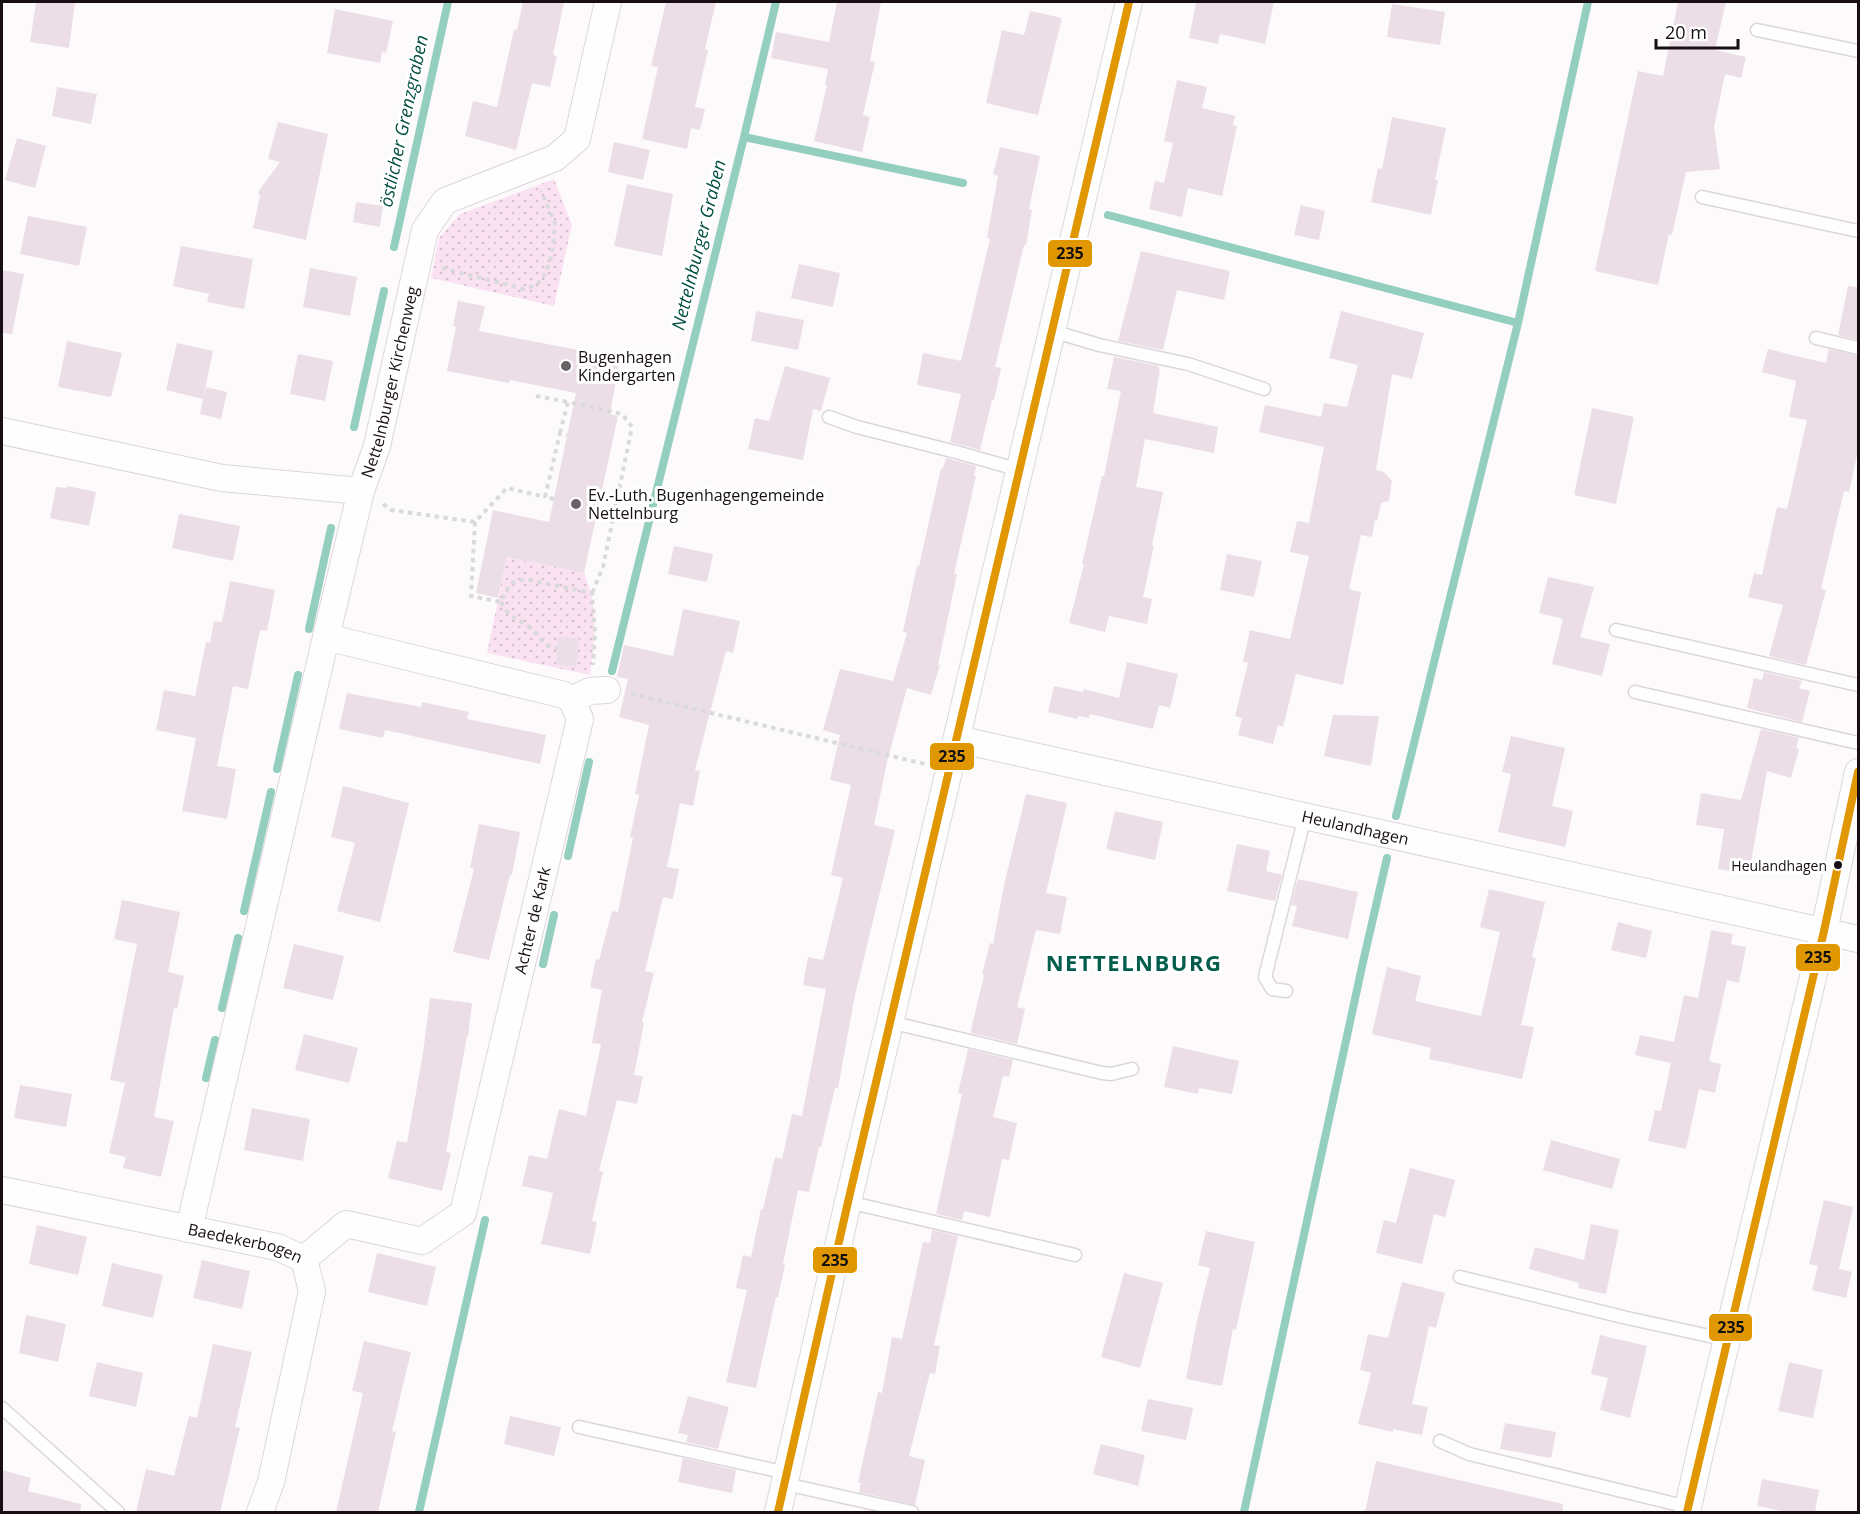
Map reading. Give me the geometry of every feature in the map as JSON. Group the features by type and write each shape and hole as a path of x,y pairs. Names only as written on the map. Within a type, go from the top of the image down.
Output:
{"street":[{"name":"Nettelnburger Kirchenweg","path":"2,431 222,478 361,491 377,446 424,230 445,201 555,158 577,139 608,2"},
{"path":"778,1512 848,1202 1129,2"},
{"path":"189,1229 361,491"},
{"path":"326,637 564,695 590,694"},
{"name":"Achter de Kark","path":"304,1259 346,1224 422,1241 463,1213 580,719 590,694"},
{"name":"Heulandhagen","path":"957,739 1858,939"},
{"path":"1688,1510 1824,931 1858,772"},
{"name":"Baedekerbogen","path":"2,1190 277,1246 304,1259 312,1291 271,1482 260,1512"}],"lane":[{"path":"1757,30 1858,51"},
{"path":"1702,197 1858,231"},
{"path":"1052,331 1099,345 1188,364 1264,388"},
{"path":"1816,338 1858,348"},
{"path":"829,417 857,428 1020,470"},
{"path":"1616,630 1858,685"},
{"path":"1635,692 1858,743"},
{"path":"1286,991 1272,989 1266,977 1305,816"},
{"path":"890,1022 1102,1073 1111,1074 1132,1069"},
{"path":"848,1202 1075,1255"},
{"path":"1460,1277 1728,1340"},
{"path":"2,1408 118,1512"},
{"path":"579,1427 912,1512"},
{"path":"1440,1441 1469,1454 1688,1510"}],"path":[{"path":"417,262 524,289 537,285 545,274 552,255 555,223 532,167"},
{"path":"536,396 622,414 632,427 603,567 592,593 595,635 590,694 949,768"},
{"path":"544,497 568,402"},
{"path":"560,434 567,435"},
{"path":"554,499 507,488 475,522 471,596 501,602 513,618 532,630 543,644 549,648 557,648"},
{"path":"361,491 391,510 475,522"},
{"path":"501,602 510,584 525,579 592,593"}],"shaded area":[{"path":"554,179 572,225 554,306 431,278 439,238 460,214"},
{"path":"507,557 584,573 594,611 590,675 487,653"}],"building":[{"path":"36,2 75,2 69,48 30,42"},
{"path":"523,2 564,2 553,55 557,56 550,87 532,83 516,150 465,136 473,101 497,107 514,29 517,30"},
{"path":"666,2 716,2 695,107 705,109 700,130 691,128 687,149 642,139 658,67 651,66"},
{"path":"837,2 881,2 870,61 875,62 863,115 870,117 862,152 814,141 827,85 825,85 828,69 771,58 776,32 829,42"},
{"path":"1196,2 1274,2 1265,44 1220,34 1218,44 1189,38"},
{"path":"1678,2 1726,2 1715,50 1746,57 1741,78 1725,74 1714,127 1720,169 1686,172 1658,285 1595,271 1638,71 1663,76"},
{"path":"1392,4 1445,12 1440,45 1387,37"},
{"path":"335,9 393,21 386,53 382,52 380,63 327,53"},
{"path":"1030,11 1062,18 1038,115 986,103 1002,30 1024,35"},
{"path":"1177,80 1207,87 1202,108 1235,116 1233,125 1237,126 1222,196 1188,188 1182,217 1149,209 1155,181 1164,183 1173,143 1164,141"},
{"path":"57,87 97,94 91,124 52,116"},
{"path":"1392,117 1446,128 1435,180 1438,180 1431,215 1371,202 1378,168 1382,169"},
{"path":"278,122 328,134 306,240 253,228 260,196 258,192 280,162 268,159"},
{"path":"17,138 46,146 35,188 5,180"},
{"path":"614,142 650,150 643,180 608,172"},
{"path":"1000,147 1040,156 1029,209 1032,210 1026,245 1024,245 995,367 1001,368 980,450 950,442 961,394 917,385 923,353 961,361 990,239 987,238 998,176 993,174"},
{"path":"627,184 673,194 662,256 614,246"},
{"path":"356,202 383,206 380,227 353,222"},
{"path":"1301,205 1325,211 1319,240 1294,235"},
{"path":"28,216 87,227 79,266 20,254"},
{"path":"181,246 253,259 244,309 207,302 209,294 173,286"},
{"path":"1141,251 1230,271 1224,300 1177,290 1163,350 1118,341"},
{"path":"799,264 840,273 833,307 791,298"},
{"path":"310,268 357,277 350,316 303,307"},
{"path":"2,270 24,274 12,334 2,333"},
{"path":"1848,286 1858,287 1858,340 1838,335"},
{"path":"458,301 485,306 479,331 620,358 610,414 618,416 584,573 507,557 498,598 476,593 493,510 549,522 576,393 447,371 456,327 453,326"},
{"path":"756,311 804,320 798,350 751,341"},
{"path":"1341,311 1424,333 1412,379 1392,374 1376,470 1384,472 1392,481 1389,501 1381,503 1372,537 1361,535 1349,589 1361,592 1343,685 1296,674 1283,727 1278,725 1273,744 1238,735 1242,718 1235,716 1248,663 1243,662 1250,630 1290,639 1309,556 1290,552 1297,521 1309,523 1324,447 1259,432 1265,405 1321,417 1324,403 1347,407 1358,365 1329,358"},
{"path":"67,341 122,353 111,397 58,387"},
{"path":"177,343 213,351 203,398 206,387 227,392 221,419 200,414 203,399 166,390"},
{"path":"1768,349 1826,363 1829,349 1858,356 1858,451 1849,492 1844,491 1821,589 1826,590 1806,665 1769,656 1783,605 1748,597 1754,573 1762,575 1777,507 1787,509 1807,420 1789,417 1796,381 1762,372"},
{"path":"298,354 333,361 325,401 290,394"},
{"path":"1114,357 1159,366 1153,413 1218,427 1214,453 1145,439 1136,487 1163,492 1143,597 1152,599 1147,624 1109,616 1105,632 1069,623 1102,476 1104,476 1121,391 1107,389"},
{"path":"785,366 830,378 821,411 813,409 803,460 748,449 755,418 769,421"},
{"path":"1592,408 1634,417 1616,504 1574,495"},
{"path":"946,458 976,466 974,475 976,476 954,574 957,574 938,665 940,665 931,695 907,688 887,762 874,825 895,830 855,995 838,1088 835,1088 809,1192 798,1190 783,1264 785,1265 756,1388 726,1382 747,1290 736,1288 743,1255 751,1257 775,1157 782,1159 792,1114 802,1116 826,989 803,985 808,957 823,960 843,878 831,875 851,785 830,780 840,735 823,730 840,669 893,681 907,633 903,632 917,566 919,566 941,468"},
{"path":"67,486 96,492 89,526 50,518 56,487 67,488"},
{"path":"179,514 240,526 233,561 172,548"},
{"path":"674,546 713,554 707,582 668,574"},
{"path":"1227,554 1262,561 1254,597 1220,590"},
{"path":"1548,577 1594,587 1580,637 1610,644 1602,676 1552,664 1563,619 1539,613"},
{"path":"230,581 275,590 267,631 260,630 248,689 233,686 217,766 236,769 227,819 182,811 196,738 156,730 164,690 195,696 206,642 210,643 214,621 222,622"},
{"path":"683,609 740,621 733,653 726,651 695,770 700,771 693,806 680,803 667,867 679,869 673,899 663,897 645,971 654,973 642,1022 644,1023 634,1075 643,1076 637,1104 617,1100 599,1171 603,1172 592,1221 597,1222 590,1254 541,1244 553,1193 522,1186 529,1155 547,1159 559,1109 586,1116 601,1044 592,1043 602,990 590,987 596,959 599,960 612,911 618,912 633,838 630,837 639,795 635,794 649,725 619,717 628,679 617,677 624,645 673,656"},
{"path":"558,637 579,638 577,666 556,665"},
{"path":"1127,662 1178,674 1170,708 1159,705 1153,729 1090,714 1089,718 1078,716 1077,719 1048,712 1054,686 1083,692 1084,689 1119,698"},
{"path":"1764,672 1802,681 1799,688 1810,691 1802,722 1747,708 1754,678 1762,680"},
{"path":"347,693 421,707 422,702 469,712 467,719 546,735 540,764 385,730 383,738 339,729"},
{"path":"1333,715 1379,716 1371,766 1324,756"},
{"path":"1761,729 1799,738 1796,748 1799,749 1791,778 1767,771 1749,874 1718,869 1724,829 1696,825 1701,793 1741,800"},
{"path":"1511,736 1565,748 1552,806 1573,811 1565,847 1498,832 1511,774 1502,772"},
{"path":"343,786 409,803 380,922 337,911 355,843 331,837"},
{"path":"1026,794 1067,803 1046,893 1067,897 1060,934 1036,930 1017,1007 1025,1009 1017,1044 971,1033 971,1030 984,975 982,974 990,943 993,944 1004,885"},
{"path":"1115,811 1163,822 1155,860 1106,849"},
{"path":"479,824 520,832 512,875 510,875 489,960 453,952 474,869 470,868"},
{"path":"1237,844 1270,851 1266,871 1282,875 1275,901 1227,891"},
{"path":"1298,879 1358,892 1348,939 1292,926 1297,906 1291,905"},
{"path":"1489,889 1545,902 1532,957 1536,958 1521,1025 1534,1027 1522,1079 1429,1059 1431,1048 1372,1034 1387,967 1421,976 1415,1001 1481,1016 1500,932 1480,927"},
{"path":"122,900 180,912 168,972 184,976 177,1009 174,1008 154,1117 174,1121 161,1177 123,1168 126,1157 109,1153 125,1083 110,1080 137,944 114,939"},
{"path":"1618,922 1652,931 1646,958 1611,950"},
{"path":"1711,930 1733,934 1731,944 1746,947 1739,983 1727,980 1709,1061 1721,1064 1715,1093 1699,1089 1686,1149 1648,1141 1655,1110 1661,1111 1671,1063 1635,1055 1640,1035 1674,1042 1684,995 1698,998"},
{"path":"294,944 344,956 333,1000 283,988"},
{"path":"430,998 472,1003 468,1037 446,1152 451,1153 442,1191 388,1178 397,1141 407,1143"},
{"path":"304,1034 358,1048 349,1083 295,1070"},
{"path":"1173,1046 1239,1061 1232,1094 1199,1088 1198,1094 1164,1087"},
{"path":"968,1049 1013,1060 1009,1077 1003,1076 993,1117 1017,1123 1009,1160 1002,1159 990,1217 964,1211 962,1220 936,1214 962,1094 958,1093"},
{"path":"20,1085 72,1094 66,1127 14,1118"},
{"path":"252,1108 310,1119 303,1161 244,1150"},
{"path":"1551,1140 1620,1159 1612,1189 1543,1170"},
{"path":"1410,1168 1455,1180 1445,1217 1434,1214 1422,1264 1376,1253 1384,1220 1396,1223"},
{"path":"1824,1200 1853,1207 1839,1269 1852,1272 1846,1298 1812,1290 1818,1266 1809,1264"},
{"path":"1591,1224 1619,1230 1606,1294 1578,1288 1579,1283 1529,1269 1535,1247 1584,1260"},
{"path":"37,1225 87,1237 78,1275 29,1264"},
{"path":"932,1230 958,1236 934,1345 940,1346 935,1374 930,1373 909,1456 925,1460 915,1505 859,1492 861,1483 858,1483 878,1392 882,1393 892,1337 902,1339 923,1242 930,1243"},
{"path":"1206,1231 1255,1242 1236,1330 1233,1329 1222,1386 1186,1379 1210,1268 1198,1265"},
{"path":"377,1253 436,1267 427,1306 368,1292"},
{"path":"202,1260 250,1271 242,1309 193,1298"},
{"path":"112,1263 163,1275 153,1318 102,1306"},
{"path":"1124,1273 1163,1283 1140,1368 1101,1357"},
{"path":"1402,1282 1445,1293 1436,1328 1429,1326 1412,1404 1428,1407 1422,1435 1393,1429 1393,1432 1358,1424 1371,1373 1360,1370 1368,1334 1388,1338"},
{"path":"26,1315 66,1324 58,1362 19,1353"},
{"path":"1600,1335 1647,1346 1630,1418 1600,1410 1608,1378 1591,1374"},
{"path":"364,1341 411,1352 392,1431 396,1432 378,1512 336,1512 363,1393 352,1391"},
{"path":"213,1344 252,1352 235,1427 240,1428 220,1512 136,1512 146,1469 174,1476 189,1416 197,1418"},
{"path":"97,1362 143,1373 136,1407 89,1396"},
{"path":"1789,1362 1823,1370 1813,1418 1778,1411"},
{"path":"688,1396 729,1407 718,1449 686,1442 688,1435 678,1433"},
{"path":"1148,1399 1193,1408 1186,1440 1141,1431"},
{"path":"510,1416 561,1427 554,1456 504,1444"},
{"path":"1505,1423 1556,1432 1551,1458 1500,1449"},
{"path":"1101,1444 1145,1455 1138,1486 1093,1474"},
{"path":"683,1458 736,1470 732,1493 678,1482"},
{"path":"1376,1461 1563,1504 1562,1512 1365,1512"},
{"path":"2,1470 31,1478 28,1491 81,1504 80,1512 2,1512"},
{"path":"1762,1479 1819,1490 1815,1512 1786,1512 1757,1506"}],"waterway":[{"name":"östlicher Grenzgraben","path":"394,247 448,2"},
{"name":"Nettelnburger Graben","path":"612,671 776,2"},
{"path":"1108,215 1518,323 1588,2"},
{"path":"744,137 963,183"},
{"name":"östlicher Grenzgraben","path":"354,427 384,291"},
{"path":"1396,816 1518,323"},
{"path":"309,629 331,528"},
{"path":"277,769 298,675"},
{"path":"568,856 589,762"},
{"path":"244,911 271,792"},
{"path":"1244,1512 1387,858"},
{"path":"543,964 554,915"},
{"path":"222,1008 238,938"},
{"path":"206,1078 215,1040"},
{"path":"419,1512 485,1220"}],"transit line":[{"name":"235","path":"778,1512 848,1202 1129,2"},
{"name":"235","path":"1687,1512 1824,931 1858,772"}],"place":[{"name":"Bugenhagen Kindergarten","path":"566,366"},
{"name":"Ev.-Luth. Bugenhagengemeinde Nettelnburg","path":"576,504"},
{"name":"Heulandhagen","path":"1838,865"}],"district":[{"name":"NETTELNBURG","path":"1134,963"}]}
